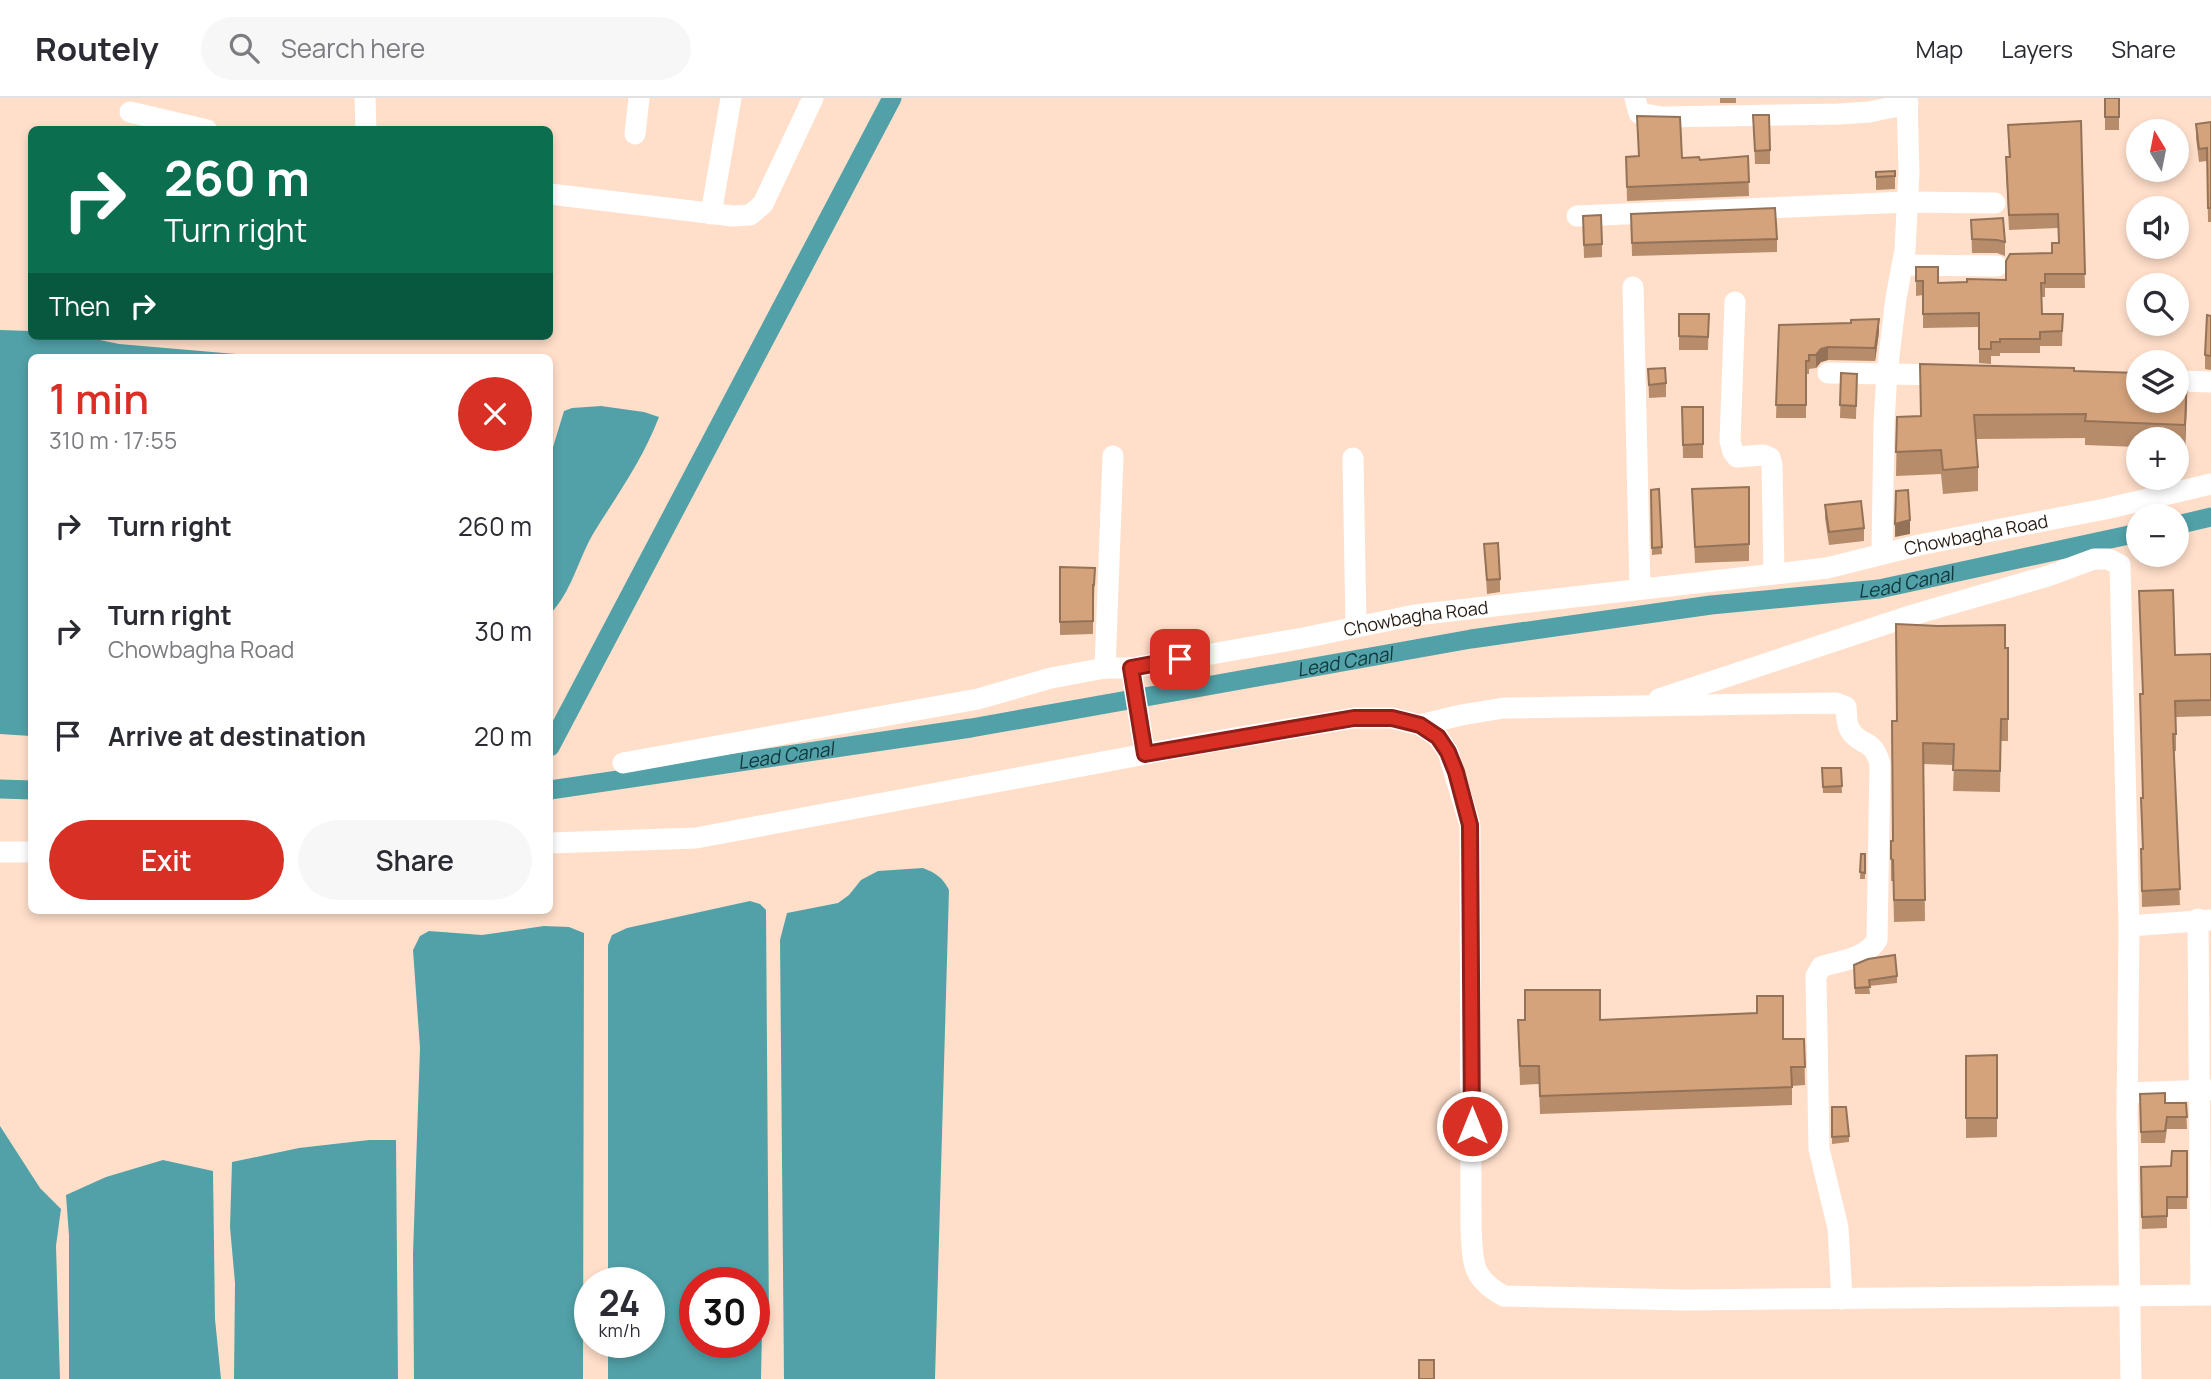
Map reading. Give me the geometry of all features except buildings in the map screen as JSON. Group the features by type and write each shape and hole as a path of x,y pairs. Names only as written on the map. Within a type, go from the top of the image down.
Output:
{"street":[{"path":"365,98 366,126"},
{"path":"635,134 639,98"},
{"path":"711,214 731,98"},
{"path":"553,194 711,214 750,215 763,204 813,98"},
{"path":"1635,98 1639,113 1661,117 1869,112 1907,101 1905,250 1887,373 1882,554"},
{"path":"130,113 189,126"},
{"path":"1577,216 1907,202 1995,203"},
{"path":"1902,265 1997,266"},
{"path":"1633,287 1640,588"},
{"path":"1735,302 1730,441 1732,452 1737,457 1763,455 1770,458 1774,573"},
{"path":"1828,373 1971,375"},
{"path":"2189,381 2211,382"},
{"path":"1105,668 1113,456"},
{"path":"1353,457 1356,627"},
{"name":"Chowbagha Road","path":"623,763 978,699 1051,678 1105,668 1131,668 1415,615 1827,568 2211,484"},
{"path":"1641,705 1916,614 2048,576 2094,559 2108,559 2120,565 2129,926 2127,1093 2132,1379"},
{"path":"1131,668 1145,754"},
{"path":"1420,725 1504,708 1836,703 1846,707 1846,722 1851,733 1871,745 1877,752 1880,764 1877,940 1871,949 1861,955 1821,967 1816,976 1819,1149 1838,1228 1842,1299"},
{"path":"553,844 696,838 1354,718 1392,718 1420,725 1438,737 1448,752 1470,825 1473,1260 1484,1284 1504,1296 1686,1300 2206,1295 2204,920 2129,926"},
{"path":"0,852 28,852"},
{"path":"2127,1093 2204,1091"}],"water":[{"path":"0,330 28,331 28,340 100,340 234,354 28,354 28,736 0,734"},
{"path":"601,406 644,412 659,417 637,463 593,534 569,586 553,611 553,447 564,411"},
{"path":"923,868 939,876 949,890 935,1379 784,1379 780,940 787,913 838,903 849,895 861,880 878,871"},
{"path":"750,901 760,904 766,910 769,1267 679,1267 679,1358 761,1358 761,1379 608,1379 608,1358 665,1358 665,1267 608,1267 608,945 612,935 627,928"},
{"path":"544,926 569,927 584,933 583,1267 574,1267 574,1358 583,1358 583,1379 414,1379 413,1254 420,1048 413,950 420,936 429,931 482,935"},
{"path":"0,1126 40,1188 61,1209 56,1246 60,1379 0,1379"},
{"path":"369,1140 396,1140 398,1379 234,1379 235,1283 230,1227 232,1162 299,1148"},
{"path":"163,1160 213,1171 215,1319 221,1379 69,1379 69,1236 66,1195 106,1177"}],"waterway":[{"path":"553,741 892,98"},
{"name":"Lead Canal","path":"2189,522 2211,517"},
{"name":"Lead Canal","path":"553,790 971,728 1471,639 1711,605 1879,589 2126,536"},
{"name":"Lead Canal","path":"0,789 28,790"}],"route":[{"path":"1180,659 1131,668 1145,754 1354,718 1392,718 1420,725 1438,737 1448,752 1470,825 1472,1126"}]}
